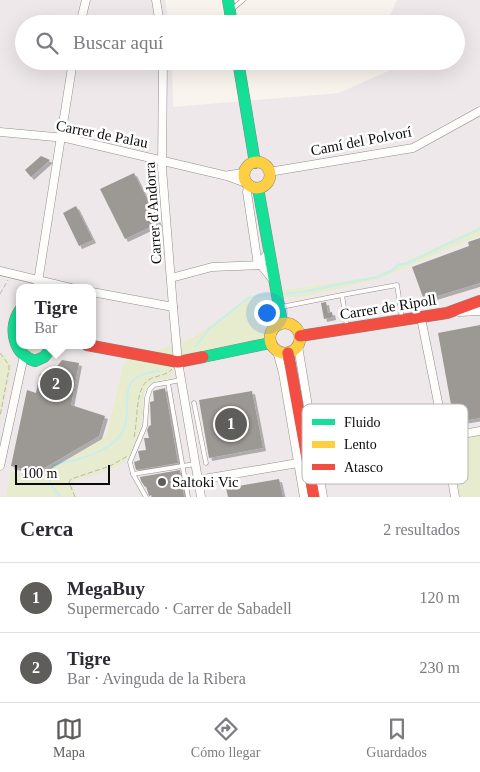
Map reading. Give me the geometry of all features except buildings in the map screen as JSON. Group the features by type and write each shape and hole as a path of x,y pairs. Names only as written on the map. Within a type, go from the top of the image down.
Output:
{"street":[{"path":"82,15 86,0"},
{"path":"156,0 158,15"},
{"path":"0,271 37,284 71,70"},
{"name":"Carrer d'Andorra","path":"163,70 162,161 173,308 178,362 201,497"},
{"path":"240,70 255,162"},
{"name":"Camí del Polvorí","path":"269,172 413,148 480,111"},
{"name":"Carrer de Palau","path":"0,132 60,138 249,182"},
{"path":"249,182 266,185 270,176 264,164 255,162 247,167 249,182 269,252 282,323"},
{"path":"249,182 247,192 260,265 277,295"},
{"path":"260,265 269,252"},
{"path":"171,278 212,267 260,265"},
{"path":"96,293 173,308"},
{"name":"Carrer de Ripoll","path":"178,362 287,346 348,329 447,313 480,301"},
{"path":"447,313 480,311"},
{"path":"16,312 7,319 3,329 3,339 7,349 14,356 32,361 40,359 51,349"},
{"path":"421,318 438,404"},
{"path":"287,346 270,338 275,326 282,323 295,326 287,346 283,373 304,497"},
{"path":"287,346 302,405"},
{"path":"287,346 302,430"},
{"path":"96,347 178,362"},
{"path":"0,466 23,360"},
{"path":"198,480 298,463"},
{"path":"312,484 314,497"},
{"path":"321,484 323,497"},
{"path":"453,484 455,497"}],"lane":[{"path":"229,6 243,0"},
{"path":"277,295 342,296 397,285 403,320"},
{"path":"342,296 348,329"},
{"path":"146,497 133,474 130,462 145,426 147,398 150,389 154,386 181,380"},
{"path":"168,383 188,497"},
{"path":"194,403 206,463"},
{"path":"133,474 195,464"}],"path":[{"path":"0,294 9,279"},
{"path":"0,353 9,365 9,369 0,416"},
{"path":"132,444 137,427 140,392 147,381 169,372 178,362"},
{"path":"75,497 69,482 71,479 110,466 126,457 129,450"}],"shaded area":[{"path":"0,0 165,0 168,15 15,15 15,70 172,70 173,107 339,93 391,70 465,70 465,15 390,15 397,0 480,0 480,226 375,276 250,295 194,337 124,361 106,436 38,477 11,471 5,497 0,497"},
{"path":"480,236 480,497 77,497 72,482 116,468 135,445 144,412 146,389 154,382 171,379 178,362 271,299 309,296 377,280"}],"green space":[{"path":"480,226 480,236 377,280 309,296 271,299 267,341 178,362 171,379 157,381 149,385 144,395 143,414 136,443 123,463 109,471 72,482 77,497 5,497 11,471 38,477 106,436 124,361 194,337 250,295 375,276"},
{"path":"16,322 16,344 12,332"},
{"path":"20,349 39,349 29,353"},
{"path":"2,352 10,361 12,367 0,424 0,359"},
{"path":"480,431 480,497 455,497 453,484 468,484 468,433"}],"waterway":[{"path":"282,294 302,292 377,277 393,270 399,264 405,264 480,229"},
{"path":"195,347 209,329 248,298 273,295"},
{"path":"61,497 50,482 53,465 92,455 117,439 123,431 127,417 127,394 132,382 137,377 159,371"}],"traffic: fast":[{"path":"228,0 230,15"},
{"path":"240,70 255,163"},
{"path":"258,188 282,323"},
{"path":"16,317 14,325 16,344"},
{"path":"203,357 270,343"},
{"path":"19,349 28,358 35,361 44,357 51,349"}],"traffic: slow":[{"path":"257,162 266,166 270,175 266,184 257,188 248,184 244,175 248,166 257,162"},
{"path":"285,323 296,327 300,338 296,349 285,353 274,349 270,338 274,327 285,323"}],"traffic: jam":[{"path":"300,336 447,313 480,301"},
{"path":"96,347 178,362 203,357"},
{"path":"288,353 302,431"},
{"path":"312,484 314,497"}],"place":[{"name":"Tigre","path":"56,384"},
{"name":"MegaBuy","path":"231,424"},
{"name":"Saltoki Vic","path":"162,482"}]}
